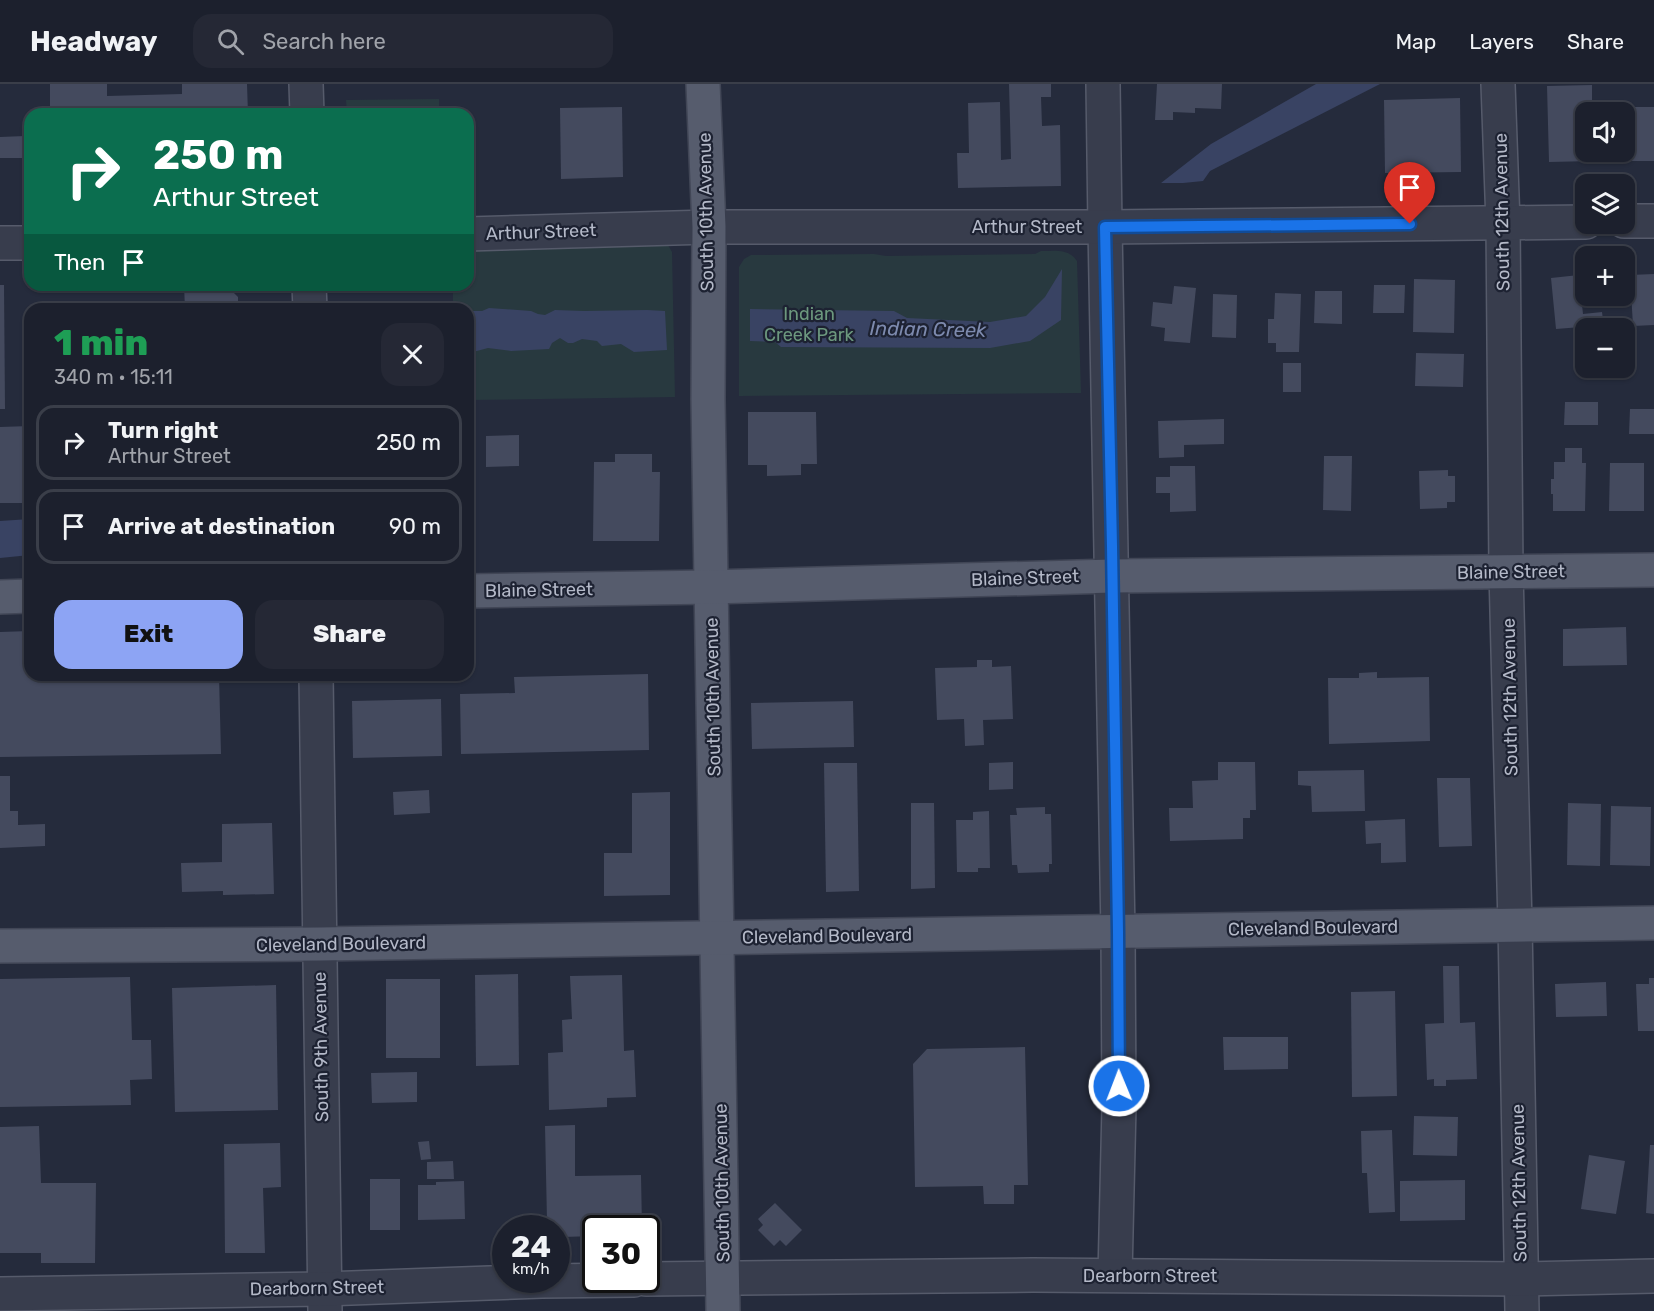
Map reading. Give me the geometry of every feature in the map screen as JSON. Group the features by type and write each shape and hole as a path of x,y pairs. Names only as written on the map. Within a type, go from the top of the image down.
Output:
{"main road":[{"name":"South 10th Avenue","path":"703,84 709,227 708,399 723,1311"},
{"name":"Blaine Street","path":"474,591 1112,576 1654,570"},
{"path":"0,597 24,596"},
{"name":"Cleveland Boulevard","path":"0,946 320,944 1654,923"}],"street":[{"path":"306,84 306,108"},
{"path":"1104,84 1118,932 1119,1106 1115,1275"},
{"name":"South 12th Avenue","path":"1498,84 1503,223 1506,572 1521,1295"},
{"path":"1635,221 1654,220"},
{"name":"Arthur Street","path":"474,234 709,227 1105,227 1575,222"},
{"path":"0,243 24,243"},
{"name":"South 9th Avenue","path":"316,681 324,1300"},
{"name":"Dearborn Street","path":"660,1279 1115,1275 1521,1295 1654,1276"},
{"name":"Dearborn Street","path":"0,1294 324,1300 506,1282 582,1281"}],"green space":[{"path":"439,99 439,108 347,108 346,100"},
{"path":"661,242 668,245 672,252 675,397 474,400 474,303 453,303 453,291 474,291 474,245"},
{"name":"Indian Creek Park","path":"1041,251 1065,252 1077,261 1081,393 739,396 739,267 744,259 751,255 1035,254"}],"water":[{"path":"1316,84 1380,84 1210,171 1203,181 1161,183 1211,144"},
{"name":"Indian Creek","path":"1062,269 1061,320 1030,341 990,348 781,347 775,342 750,341 750,309 894,311 907,318 990,322 1026,316 1045,297"},
{"path":"489,308 531,311 545,315 555,310 665,311 667,350 634,352 621,344 602,346 597,341 582,339 568,343 560,338 552,343 549,349 511,351 488,348 474,352 474,311"},
{"path":"24,519 24,556 0,558 0,521"}],"building":[{"path":"50,84 107,84 107,96 182,94 182,84 247,84 248,108 50,108"},
{"path":"1009,84 1051,84 1051,97 1041,97 1042,126 1060,125 1061,186 958,188 957,153 969,153 968,103 1000,102 1001,160 1011,159"},
{"path":"1157,84 1222,84 1221,109 1195,108 1195,113 1173,112 1173,120 1155,120"},
{"path":"1592,85 1592,102 1575,102 1575,161 1549,162 1547,86"},
{"path":"1460,98 1461,172 1385,173 1384,100"},
{"path":"622,107 623,177 561,179 560,108"},
{"path":"1635,107 1654,107 1654,161 1635,161"},
{"path":"24,136 24,158 0,158 0,137"},
{"path":"1654,274 1654,325 1635,326 1632,306 1635,306 1635,275"},
{"path":"1575,275 1575,306 1582,306 1583,314 1602,312 1603,318 1575,318 1575,327 1556,329 1551,278"},
{"path":"1414,279 1455,280 1454,333 1413,332"},
{"path":"0,285 4,285 5,409 0,409"},
{"path":"1374,285 1405,285 1404,313 1373,313"},
{"path":"1174,286 1196,288 1190,343 1164,341 1165,328 1151,326 1153,302 1172,304"},
{"path":"184,291 232,291 238,297 238,303 185,303"},
{"path":"1315,291 1342,291 1342,324 1314,323"},
{"path":"1275,293 1301,294 1299,352 1276,352 1276,343 1268,343 1268,319 1274,319"},
{"path":"1213,294 1237,295 1236,338 1212,337"},
{"path":"1416,353 1464,354 1463,387 1415,386"},
{"path":"1283,363 1301,363 1301,392 1283,392"},
{"path":"1565,402 1598,402 1598,425 1564,425"},
{"path":"1630,409 1654,409 1654,434 1629,434"},
{"path":"748,412 816,412 817,464 801,464 801,475 767,476 767,465 748,465"},
{"path":"1224,419 1224,444 1184,445 1184,457 1159,458 1158,421"},
{"path":"24,426 24,503 0,503 0,427"},
{"path":"519,435 519,466 486,467 486,436"},
{"path":"1565,448 1582,448 1582,463 1586,463 1585,511 1553,511 1551,479 1554,479 1554,462 1565,462"},
{"path":"615,454 652,454 652,472 660,472 659,541 593,541 594,462 615,462"},
{"path":"1324,456 1352,456 1351,511 1323,510"},
{"path":"1610,463 1644,463 1644,511 1609,511"},
{"path":"1170,466 1195,466 1196,511 1170,512 1170,493 1156,493 1156,477 1170,477"},
{"path":"1448,470 1448,476 1455,476 1455,502 1447,502 1447,508 1420,509 1419,471"},
{"path":"1626,627 1627,665 1563,666 1563,629"},
{"path":"24,631 24,681 219,681 221,754 0,757 0,632"},
{"path":"977,660 992,660 992,667 1011,666 1013,719 983,720 984,745 965,746 964,719 937,720 935,668 977,667"},
{"path":"1377,672 1377,678 1429,677 1430,741 1329,744 1328,678 1359,678 1359,673"},
{"path":"648,674 649,750 461,754 460,694 515,693 514,677"},
{"path":"441,699 442,756 353,758 352,701"},
{"path":"853,701 854,747 752,749 751,703"},
{"path":"1013,762 1013,789 989,790 989,763"},
{"path":"1218,762 1255,762 1256,810 1250,810 1250,818 1243,818 1243,839 1170,841 1169,808 1193,808 1192,781 1218,780"},
{"path":"824,763 857,763 859,891 826,892"},
{"path":"1364,770 1365,811 1312,812 1311,786 1298,785 1298,771"},
{"path":"0,776 10,776 10,811 18,811 18,825 45,824 45,846 0,848"},
{"path":"1437,778 1470,778 1472,846 1439,847"},
{"path":"429,790 430,813 394,815 393,792"},
{"path":"670,792 670,895 604,896 604,853 632,853 632,793"},
{"path":"911,803 934,803 935,888 911,889"},
{"path":"1568,803 1601,804 1600,866 1567,865"},
{"path":"1611,806 1651,807 1650,866 1610,865"},
{"path":"1045,807 1045,814 1051,814 1052,864 1049,864 1049,872 1018,873 1017,865 1012,865 1010,815 1017,815 1016,808"},
{"path":"989,811 990,868 978,868 978,872 957,872 956,820 973,820 973,812"},
{"path":"1405,819 1406,862 1381,863 1381,843 1366,844 1365,821"},
{"path":"272,823 274,894 223,895 223,891 182,892 181,863 222,862 222,824"},
{"path":"1443,966 1459,966 1460,1023 1475,1022 1477,1079 1446,1080 1446,1086 1434,1086 1434,1079 1427,1080 1425,1024 1444,1023"},
{"path":"518,974 519,1065 476,1066 475,975"},
{"path":"622,975 624,1051 634,1050 636,1097 607,1098 607,1107 549,1110 548,1053 563,1052 562,1020 572,1019 570,976"},
{"path":"130,977 132,1040 151,1040 152,1079 130,1080 131,1105 0,1107 0,979"},
{"path":"1649,978 1654,978 1654,1031 1638,1031 1636,984 1649,984"},
{"path":"386,979 440,979 440,1058 386,1058"},
{"path":"1606,982 1607,1016 1556,1017 1555,984"},
{"path":"276,985 278,1110 175,1112 172,988"},
{"path":"1395,991 1397,1096 1352,1097 1351,992"},
{"path":"1223,1037 1288,1037 1288,1069 1224,1070"},
{"path":"1025,1047 1028,1185 1014,1185 1014,1204 984,1204 983,1186 915,1187 913,1064 927,1049"},
{"path":"417,1072 417,1102 372,1103 371,1073"},
{"path":"1414,1116 1458,1117 1457,1156 1413,1155"},
{"path":"575,1125 575,1176 641,1175 642,1215 582,1215 582,1236 570,1237 570,1215 547,1215 545,1126"},
{"path":"39,1126 41,1183 96,1183 95,1263 41,1263 41,1253 0,1253 0,1127"},
{"path":"1392,1130 1395,1212 1369,1213 1367,1173 1362,1173 1361,1131"},
{"path":"429,1141 431,1159 421,1160 418,1142"},
{"path":"280,1143 281,1187 263,1188 265,1253 225,1253 224,1144"},
{"path":"1650,1145 1654,1145 1654,1214 1646,1213"},
{"path":"1589,1155 1625,1161 1616,1214 1581,1209"},
{"path":"453,1161 454,1179 427,1179 427,1162"},
{"path":"370,1179 400,1179 400,1230 370,1230"},
{"path":"1465,1180 1465,1220 1400,1221 1400,1181"},
{"path":"464,1181 465,1219 418,1220 418,1185"},
{"path":"775,1203 802,1230 786,1246 780,1240 774,1246 758,1230 763,1225 758,1219"}],"route":[{"path":"1119,1086 1112,546 1105,227 1410,224"}]}
